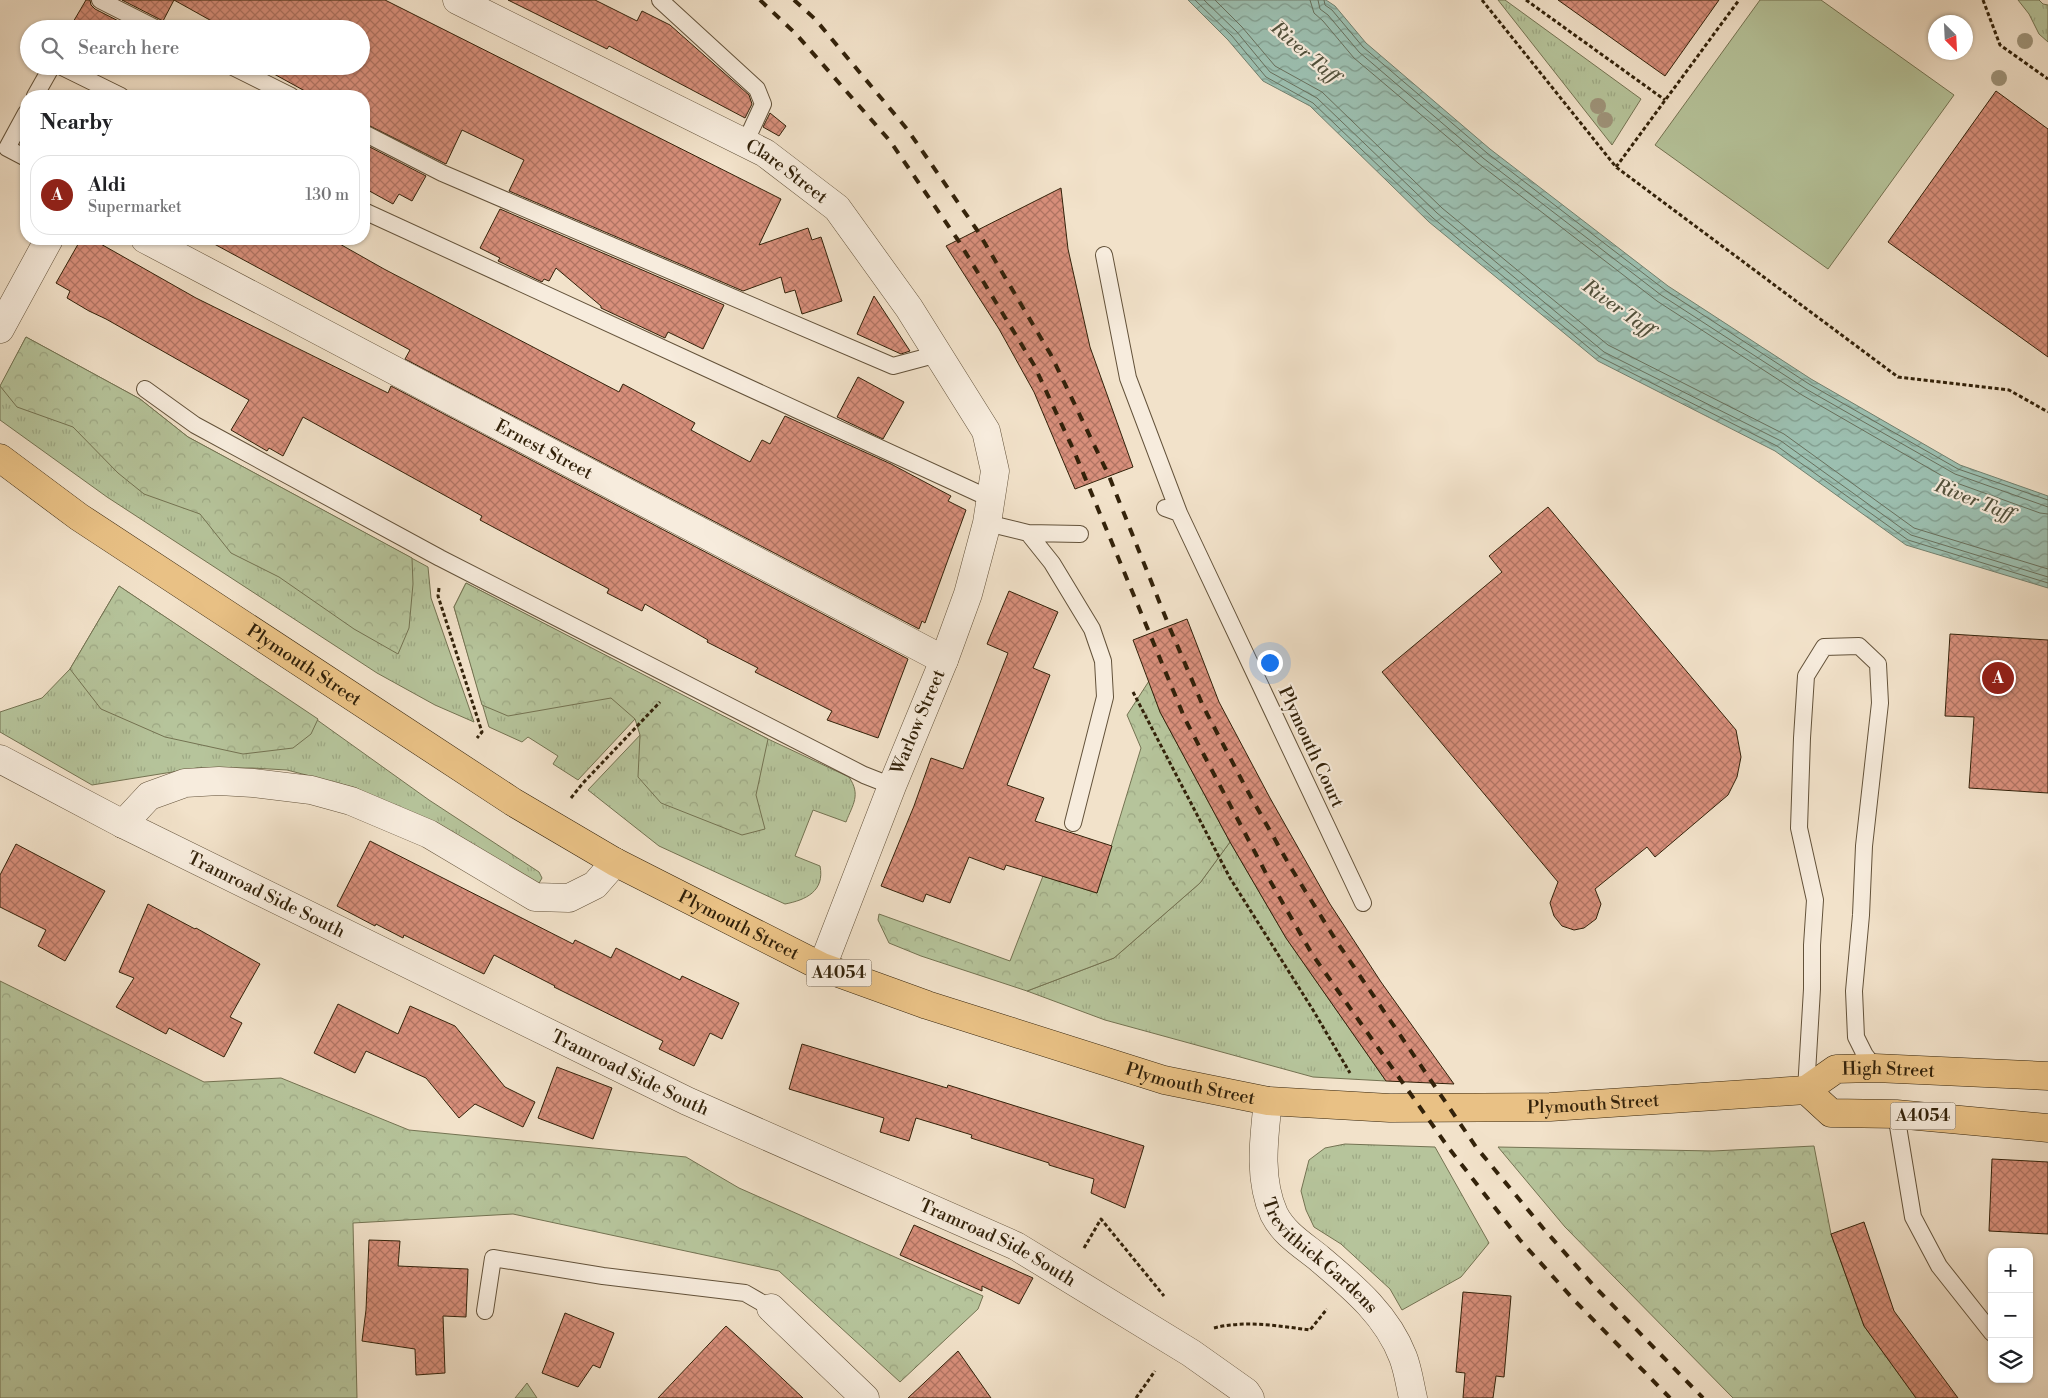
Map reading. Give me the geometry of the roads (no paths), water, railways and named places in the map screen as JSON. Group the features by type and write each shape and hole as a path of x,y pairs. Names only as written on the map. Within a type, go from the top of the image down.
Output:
{"main road":[{"name":"Plymouth Street","path":"0,458 79,517 552,825 615,862 822,967 927,1005 1164,1080 1268,1101 1390,1108 1550,1107 1806,1090"},
{"name":"High Street","path":"1806,1090 1836,1069 1875,1068 2048,1076"},
{"name":"A4054","path":"1806,1090 1831,1113 1896,1114 2048,1128"}],"street":[{"name":"Clare Street","path":"457,0 765,153 837,208 909,308 986,431 995,471"},
{"path":"0,330 46,245"},
{"name":"Ernest Street","path":"156,245 944,660"},
{"name":"Warlow Street","path":"822,967 892,786 944,660 968,594 989,511 995,471"},
{"name":"Tramroad Side South","path":"0,759 123,824 687,1101 1016,1246 1174,1343 1246,1392 1250,1398"},
{"path":"123,824 149,796 185,783 219,781 253,783 311,790 351,801 429,834 534,897 569,898 595,884 615,862"},
{"name":"Trevithick Gardens","path":"1268,1101 1262,1150 1268,1195 1275,1216 1290,1236 1363,1296 1384,1320 1404,1357 1413,1398"},
{"path":"771,1308 865,1398"}],"lane":[{"path":"100,0 139,20"},
{"path":"660,0 757,89 763,104 745,143"},
{"path":"39,90 47,75"},
{"path":"78,75 109,90"},
{"path":"250,75 279,90"},
{"path":"20,124 7,148 20,155"},
{"path":"370,136 442,172 893,366 938,354"},
{"path":"370,214 989,511 1028,533 1052,563 1092,629 1103,661 1105,697 1073,823"},
{"name":"Plymouth Court","path":"1104,255 1128,378 1172,511 1363,903"},
{"path":"145,389 195,425 440,558 864,775 892,786"},
{"path":"1028,533 1080,534"},
{"path":"1806,1090 1815,900 1799,828 1802,738 1806,676 1824,647 1859,646 1878,664 1880,703 1864,846 1861,915 1854,992 1856,1037 1865,1055 1875,1068"},
{"path":"1896,1114 1913,1217 1939,1266 1988,1328"},
{"path":"485,1311 493,1258 603,1276 745,1293 771,1308"}],"water":[{"name":"River Taff","path":"1188,0 1326,0 1335,6 1366,43 1490,149 1668,286 1811,379 1960,465 2048,496 2048,588 1906,545 1775,451 1598,361 1429,222 1310,106 1263,81 1228,40"}],"railway":[{"path":"760,0 796,34 890,141 958,240 1034,365 1074,451 1185,719 1269,879 1312,954 1448,1147 1520,1240 1574,1300 1670,1398"},
{"path":"794,0 815,19 907,129 977,230 1051,355 1109,476 1203,706 1291,868 1337,942 1476,1147 1594,1286 1703,1398"}],"place":[{"name":"Aldi","path":"1998,678"}]}
